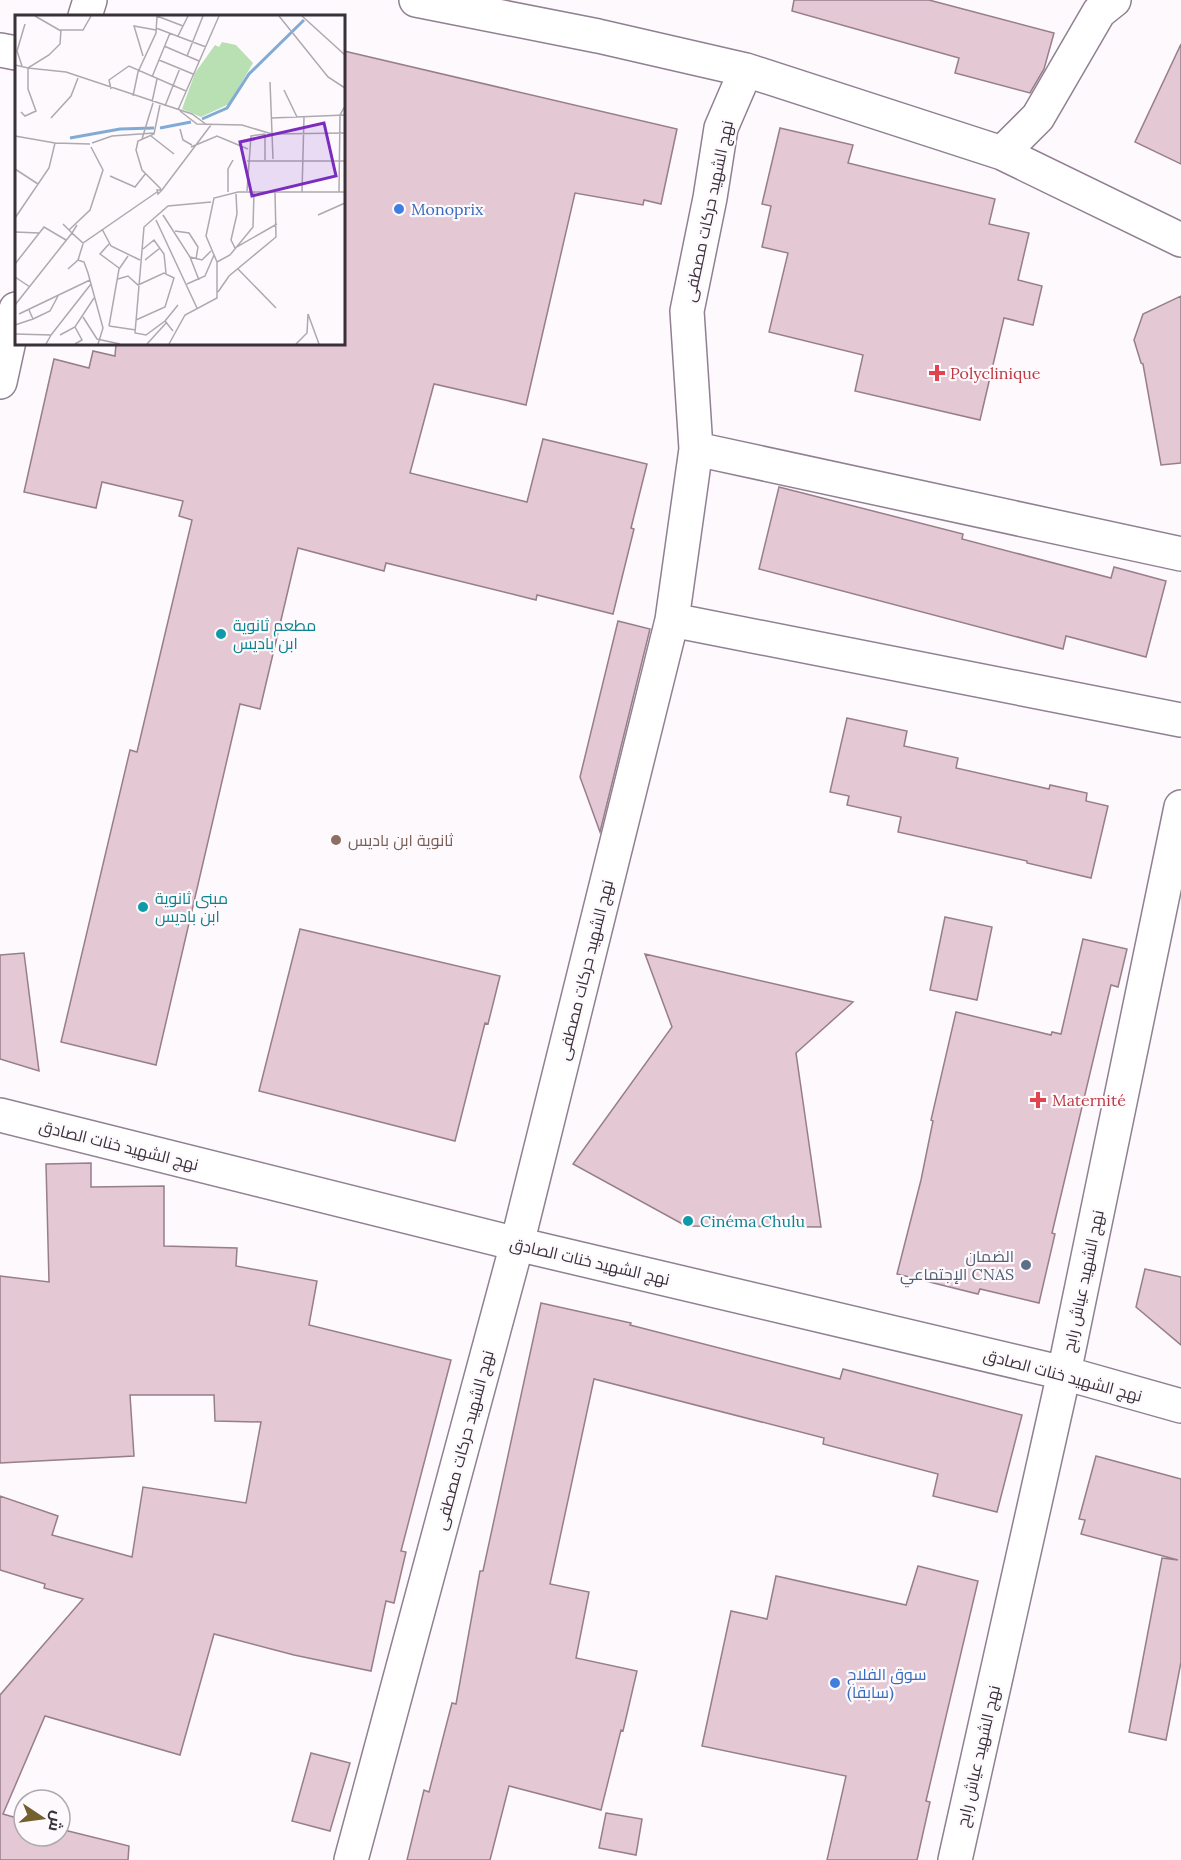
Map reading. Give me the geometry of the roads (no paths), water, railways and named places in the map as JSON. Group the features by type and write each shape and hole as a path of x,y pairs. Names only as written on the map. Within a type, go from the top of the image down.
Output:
{"street":[{"path":"85,15 90,0"},
{"path":"416,0 598,36 746,70 1002,153 1181,240"},
{"path":"1002,153 1038,117 1100,12 1114,0"},
{"path":"0,50 15,53"},
{"name":"نهج الشهيد حركات مصطفى","path":"351,1860 517,1244 672,620 696,449 687,311 710,198 721,128 746,70"},
{"path":"0,382 15,314"},
{"path":"696,449 1181,554"},
{"path":"672,620 1181,720"},
{"name":"نهج الشهيد عياش رابح","path":"955,1860 1064,1373 1181,807"},
{"name":"نهج الشهيد خنات الصادق","path":"0,1115 517,1244 1064,1373 1181,1406"}],"place":[{"name":"Monoprix","path":"399,209"},
{"name":"Polyclinique","path":"937,373"},
{"name":"مطعم ثانوية ابن باديس","path":"221,634"},
{"name":"ثانوية ابن باديس","path":"336,840"},
{"name":"مبنى ثانوية ابن باديس","path":"143,907"},
{"name":"Maternité","path":"1038,1100"},
{"name":"Cinéma Chulu","path":"688,1221"},
{"name":"الضمان الإجتماعي CNAS","path":"1026,1265"},
{"name":"سوق الفلاح (سابقا)","path":"835,1683"}]}
